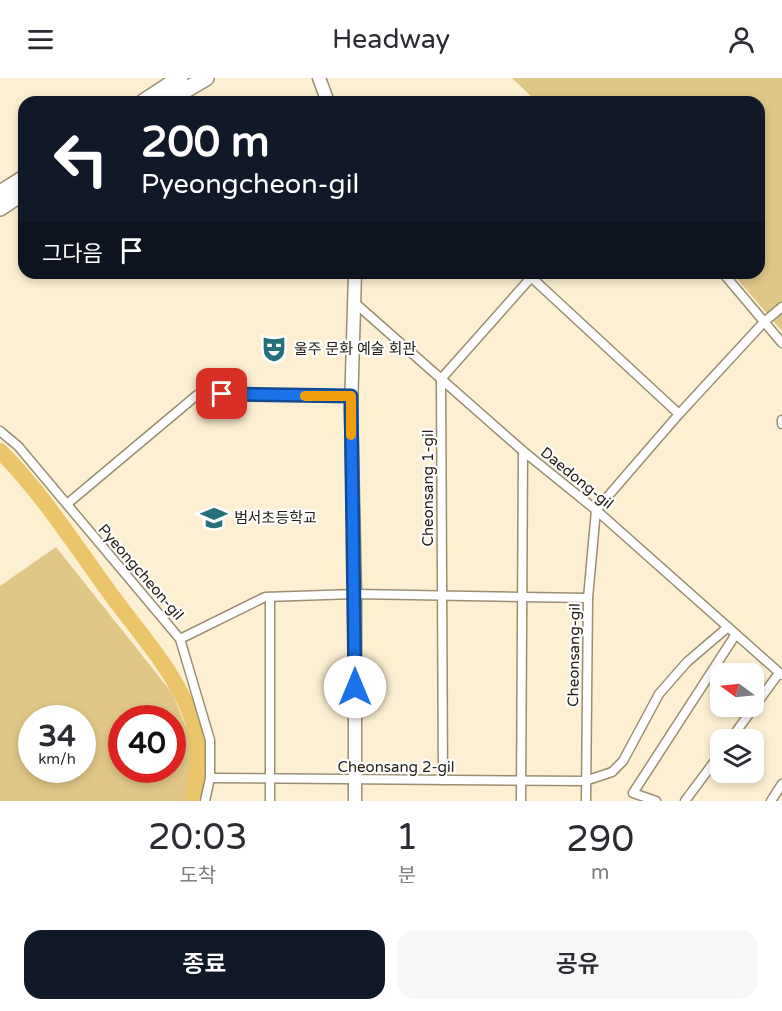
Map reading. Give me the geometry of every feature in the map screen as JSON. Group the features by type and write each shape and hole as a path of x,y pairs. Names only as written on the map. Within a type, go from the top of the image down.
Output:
{"highway":[{"path":"152,96 180,78"},
{"path":"175,96 206,78"},
{"path":"0,193 18,182"},
{"path":"0,208 18,196"}],"street":[{"path":"320,78 326,96"},
{"path":"355,279 351,396 355,594 355,801"},
{"path":"441,378 529,279"},
{"path":"537,279 679,414"},
{"path":"728,279 782,343"},
{"name":"Daedong-gil","path":"355,303 523,451 596,510 781,674"},
{"path":"596,510 679,414 764,322 782,307"},
{"name":"Cheonsang 1-gil","path":"441,378 443,780"},
{"path":"67,504 197,395 351,396"},
{"name":"Pyeongcheon-gil","path":"0,430 18,446 180,639 210,740 210,778 205,801"},
{"path":"521,801 523,451"},
{"name":"Cheonsang-gil","path":"586,801 588,598 596,510"},
{"path":"180,639 265,597 355,594 588,598"},
{"path":"270,597 270,801"},
{"name":"Cheonsang 2-gil","path":"210,778 585,781 612,772 623,761 659,694 687,662 728,627"},
{"path":"656,801 633,793 736,634"},
{"path":"738,729 781,674"},
{"path":"685,801 710,767"},
{"path":"771,801 782,784"}],"shaded area":[{"path":"512,78 782,78 782,331 737,279 765,279 765,96 531,96"},
{"path":"56,547 172,693 177,705 108,705 108,783 186,783 186,727 196,752 187,801 0,801 0,586"}],"waterway":[{"path":"0,451 56,518 158,657 181,693 197,740 198,766 193,801"}],"slow traffic":[{"path":"305,396 351,396 351,435"}],"place":[{"name":"울주 문화 예술 회관","path":"274,349"},
{"name":"범서초등학교","path":"214,518"}],"route":[{"path":"222,394 351,396 355,687"}]}
